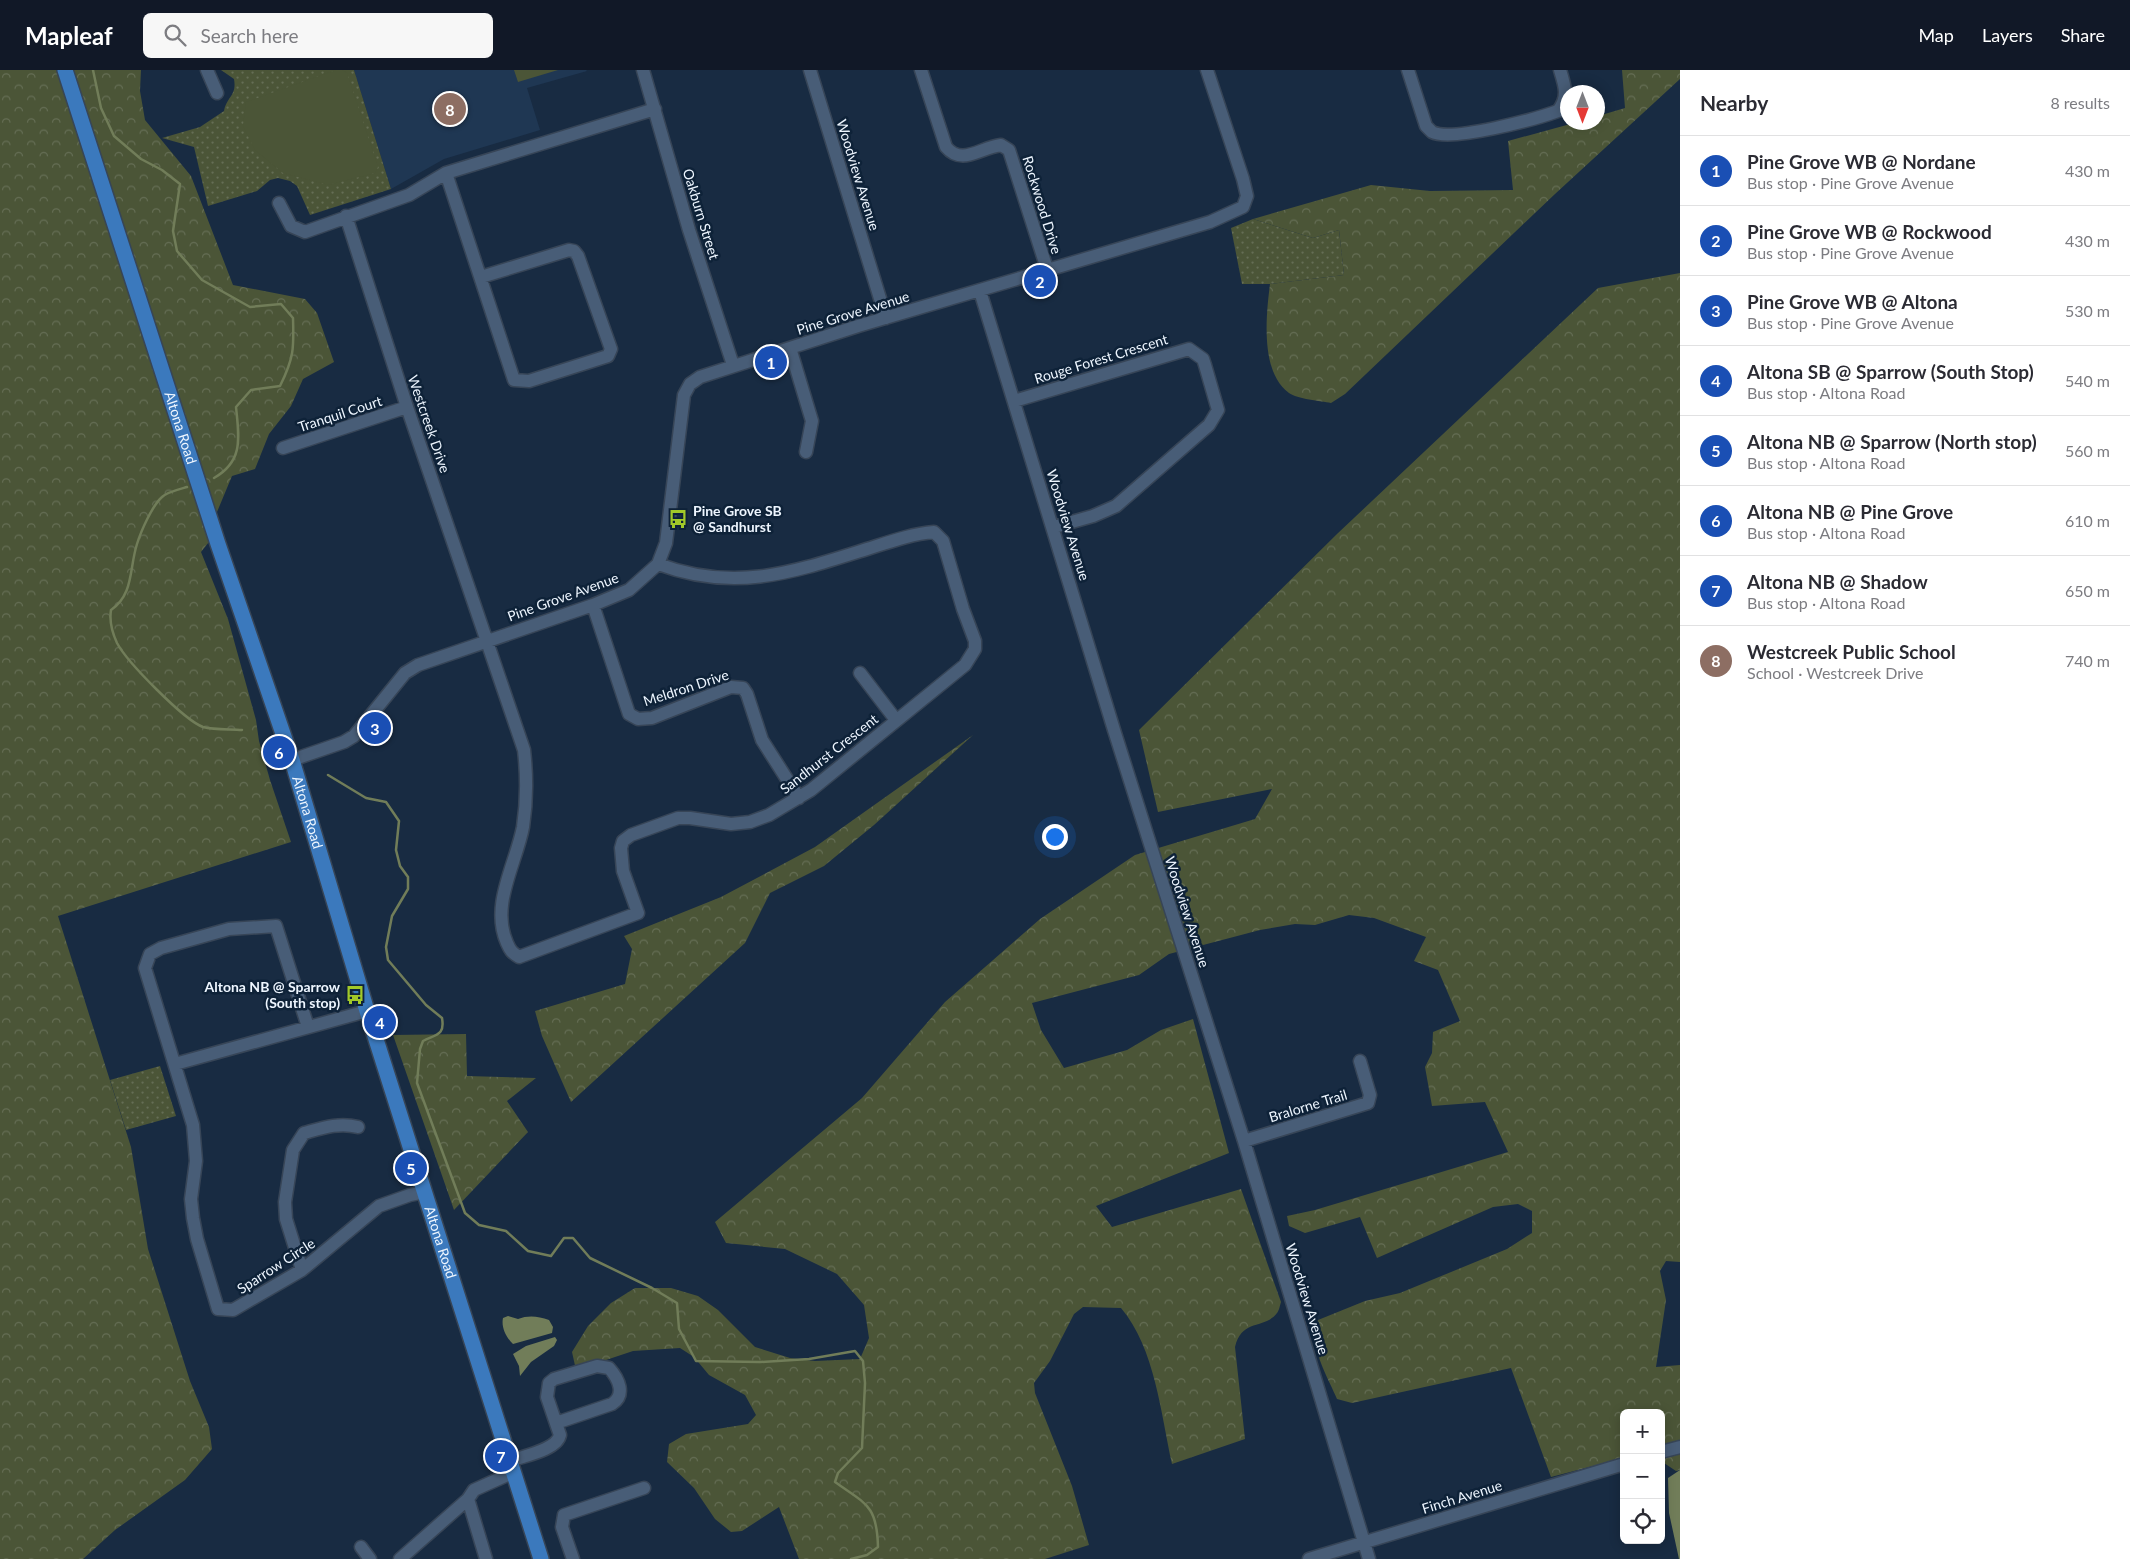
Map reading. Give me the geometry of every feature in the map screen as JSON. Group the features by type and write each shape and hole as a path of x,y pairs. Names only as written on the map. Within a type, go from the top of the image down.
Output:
{"main road":[{"name":"Altona Road","path":"65,70 218,544 292,760 367,1011 541,1559"}],"street":[{"path":"207,70 217,93"},
{"name":"Oakburn Street","path":"643,70 689,230 733,365"},
{"name":"Woodview Avenue","path":"810,70 886,318"},
{"name":"Rockwood Drive","path":"921,70 946,147 953,155 961,157 1001,145 1009,150 1047,270"},
{"name":"Pine Grove Avenue","path":"292,760 344,742 354,736 405,672 433,660 593,605 629,590 658,564 666,543 684,395 694,381 733,365 1210,222 1243,207 1247,196 1243,179 1207,70"},
{"path":"1408,70 1426,126 1432,132 1441,134 1491,130 1558,111 1566,97 1566,89 1560,70"},
{"path":"279,202 291,226 304,232 409,195 446,173 655,109"},
{"path":"446,173 514,380 529,381 608,356 610,349 578,256 574,251 569,250 481,278"},
{"name":"Westcreek Drive","path":"346,216 407,407 487,641"},
{"name":"Woodview Avenue","path":"980,291 1054,528 1114,730 1244,1141 1369,1559"},
{"path":"790,348 812,421 806,452"},
{"name":"Rouge Forest Crescent","path":"1014,401 1189,349 1203,359 1205,365 1218,410 1209,425 1116,506 1054,528"},
{"name":"Tranquil Court","path":"283,448 407,407"},
{"name":"Sandhurst Crescent","path":"487,641 524,750 527,775 522,828 502,903 502,923 506,939 512,953 519,957 638,913 623,871 620,848 623,841 632,835 678,818 731,824 750,822 769,816 799,798 866,746 964,665 976,649 943,541 934,532 912,535 798,570 757,578 713,577 672,569 658,564"},
{"name":"Meldron Drive","path":"593,605 629,714 638,719 652,718 731,686 743,688 762,740 799,798"},
{"path":"860,673 896,720"},
{"path":"308,1027 276,926 229,929 161,948 150,954 146,960 145,968 175,1064 367,1011"},
{"name":"Bralorne Trail","path":"1244,1141 1368,1103 1370,1095 1360,1061"},
{"name":"Sparrow Circle","path":"175,1064 193,1125 196,1142 196,1161 191,1199 193,1218 197,1239 218,1309 233,1310 302,1270 379,1206 425,1192"},
{"path":"302,1270 286,1219 285,1202 293,1150 304,1133 327,1126 346,1124 358,1128"},
{"path":"400,1559 468,1499 474,1490 512,1466 557,1443 560,1435 547,1397 549,1383 554,1379 597,1366 610,1368 616,1375 620,1386 620,1395 617,1401 556,1423"},
{"path":"1665,1451 1680,1447"},
{"name":"Finch Avenue","path":"1309,1559 1620,1465"},
{"path":"572,1559 562,1526 564,1514 644,1488"},
{"path":"468,1499 486,1559"},
{"path":"361,1547 370,1559"}],"shaded area":[{"path":"354,70 587,71 527,88 540,130 444,159 391,189"},
{"path":"508,1316 518,1319 533,1316 549,1320 553,1327 552,1333 513,1344 503,1328 503,1318"},
{"path":"555,1337 557,1340 554,1346 531,1362 520,1376 519,1366 513,1354 526,1346"},
{"path":"1680,1470 1679,1559 1669,1513 1668,1478"}],"green space":[{"path":"0,70 141,70 140,91 145,120 191,176 233,285 305,299 317,313 334,362 303,379 291,406 269,434 255,469 232,476 217,512 216,533 201,552 228,619 256,720 259,741 270,780 291,842 58,916 131,1147 148,1249 190,1381 209,1427 212,1449 185,1480 115,1530 83,1559 0,1559"},
{"path":"221,70 354,70 391,189 310,215 297,186 290,181 278,178 270,180 257,191 208,206 194,147 162,138 200,127 224,111 235,85 234,79"},
{"path":"336,70 342,70 347,73 378,167 375,173 328,185 283,173 255,150 243,126 246,102"},
{"path":"514,70 558,70 518,82"},
{"path":"1622,70 1680,70 1680,79 1555,194 1345,394 1331,403 1315,401 1293,395 1280,384 1273,372 1267,343 1267,312 1270,284 1344,275 1339,230 1313,238 1253,219 1371,185 1430,191 1513,190 1508,141 1560,127 1560,130 1605,130 1605,114 1625,108"},
{"path":"1253,219 1313,238 1339,230 1344,275 1270,284 1242,284 1231,228"},
{"path":"1680,273 1680,1262 1666,1261 1660,1271 1666,1300 1656,1367 1680,1365 1680,1470 1676,1471 1665,1464 1665,1409 1620,1409 1620,1459 1551,1477 1511,1368 1352,1403 1337,1399 1317,1350 1315,1340 1318,1320 1365,1301 1400,1293 1507,1249 1532,1233 1532,1211 1518,1204 1493,1207 1377,1258 1360,1217 1305,1233 1289,1226 1287,1216 1315,1210 1508,1152 1485,1102 1432,1106 1425,1067 1432,1053 1433,1032 1460,1021 1438,970 1414,961 1426,937 1374,918 1349,915 1315,925 1295,924 1260,930 1169,954 1139,975 1032,1003 1041,1030 1064,1068 1127,1050 1161,1030 1193,1019 1229,1153 1096,1206 1112,1227 1241,1189 1281,1302 1278,1312 1272,1318 1248,1328 1238,1338 1235,1347 1245,1439 1172,1464 1155,1382 1142,1342 1133,1324 1121,1308 1083,1307 1074,1314 1050,1361 1034,1383 1035,1393 1072,1486 1089,1545 1045,1559 799,1559 779,1507 742,1531 731,1532 715,1519 694,1488 667,1462 669,1444 686,1434 748,1424 756,1415 745,1395 709,1375 694,1357 680,1348 633,1351 576,1370 572,1352 588,1326 611,1303 635,1288 671,1288 698,1296 718,1310 755,1347 790,1358 815,1361 860,1359 869,1338 864,1305 837,1274 785,1249 726,1243 715,1222 862,1098 945,1002 1040,919 1135,855 1255,819 1272,789 1158,812 1139,730 1337,534 1598,288"},
{"path":"973,735 874,825 824,866 770,893 745,943 571,1102 542,1036 535,1011 625,984 632,949 624,936 721,897 815,847"},
{"path":"466,1034 467,1076 536,1078 507,1101 528,1132 454,1210 393,1035"},
{"path":"160,1066 176,1116 126,1130 110,1080"}],"waterway":[{"path":"93,70 101,108 114,136 141,159 162,170 180,184 173,231 177,251 202,280 250,307 281,304 293,318 292,353 280,386 251,390 236,407 238,438 235,456 231,464 214,478"},
{"path":"187,487 164,495 151,512 137,544 127,589 118,604 111,610 111,627 117,643 132,663 183,714 203,727 242,730"},
{"path":"328,775 366,798 386,802 399,821 396,850 400,866 408,877 408,889 392,916 386,947 388,960 426,1005 442,1018 441,1031 423,1041 420,1049 417,1083 465,1213 479,1225 506,1231 528,1251 551,1256 564,1238 573,1238 590,1258 652,1288 677,1303 679,1329 696,1361 760,1362 809,1359 855,1351 863,1361 865,1383 862,1448 838,1473 835,1482 868,1507 875,1522 878,1547 867,1555 851,1559"}],"place":[{"name":"Westcreek Public School","path":"450,109"},
{"name":"Pine Grove WB @ Rockwood","path":"1040,281"},
{"name":"Pine Grove WB @ Nordane","path":"771,362"},
{"name":"Pine Grove SB @ Sandhurst","path":"678,519"},
{"name":"Pine Grove WB @ Altona","path":"375,728"},
{"name":"Altona NB @ Pine Grove","path":"279,752"},
{"name":"Altona NB @ Sparrow (South stop)","path":"355,995"},
{"name":"Altona SB @ Sparrow (South Stop)","path":"380,1022"},
{"name":"Altona NB @ Sparrow (North stop)","path":"411,1168"},
{"name":"Altona NB @ Shadow","path":"501,1456"}]}
